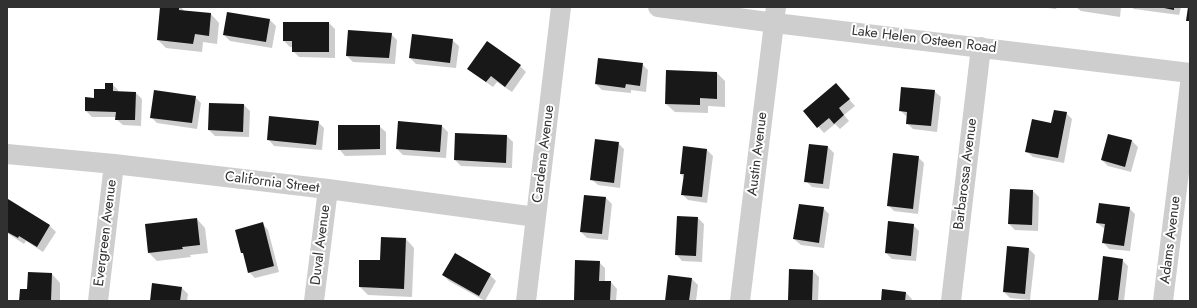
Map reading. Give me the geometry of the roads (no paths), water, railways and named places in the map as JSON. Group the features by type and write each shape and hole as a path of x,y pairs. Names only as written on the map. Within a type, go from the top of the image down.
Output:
{"street":[{"name":"Cardena Avenue","path":"526,301 561,7"},
{"name":"Lake Helen Osteen Road","path":"658,7 776,15 981,47 1190,73"},
{"name":"Austin Avenue","path":"740,301 776,15"},
{"name":"Barbarossa Avenue","path":"951,301 981,47"},
{"name":"Adams Avenue","path":"1163,301 1190,84"},
{"name":"California Street","path":"7,154 114,164 328,189 536,217"},
{"name":"Evergreen Avenue","path":"98,301 114,164"},
{"name":"Duval Avenue","path":"314,301 328,189"}]}
